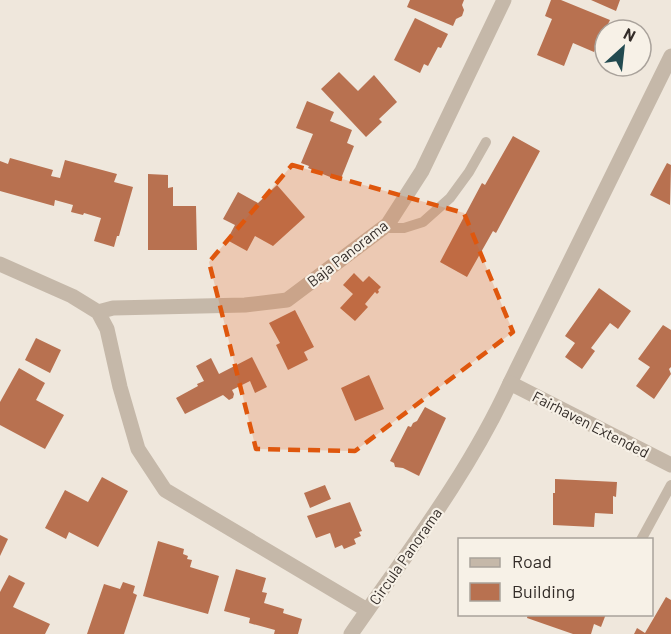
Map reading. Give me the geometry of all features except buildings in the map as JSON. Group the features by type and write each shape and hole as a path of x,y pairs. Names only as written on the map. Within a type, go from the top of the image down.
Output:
{"street":[{"name":"Baja Panorama","path":"98,312 113,308 233,306 287,300 383,228 388,224 422,171 504,0"},
{"name":"Circula Panorama","path":"98,312 107,329 120,387 138,449 165,490 367,610 458,480 498,409 671,56"},
{"path":"0,264 72,296 98,312"},
{"name":"Fairhaven Extended","path":"510,382 671,465"},
{"path":"351,634 367,610"}],"lane":[{"path":"383,228 404,228 423,222 450,198 470,172 486,142"},
{"path":"642,538 671,485"}],"highlighted area":[{"path":"292,165 464,213 513,332 355,451 256,449 209,262"}]}
